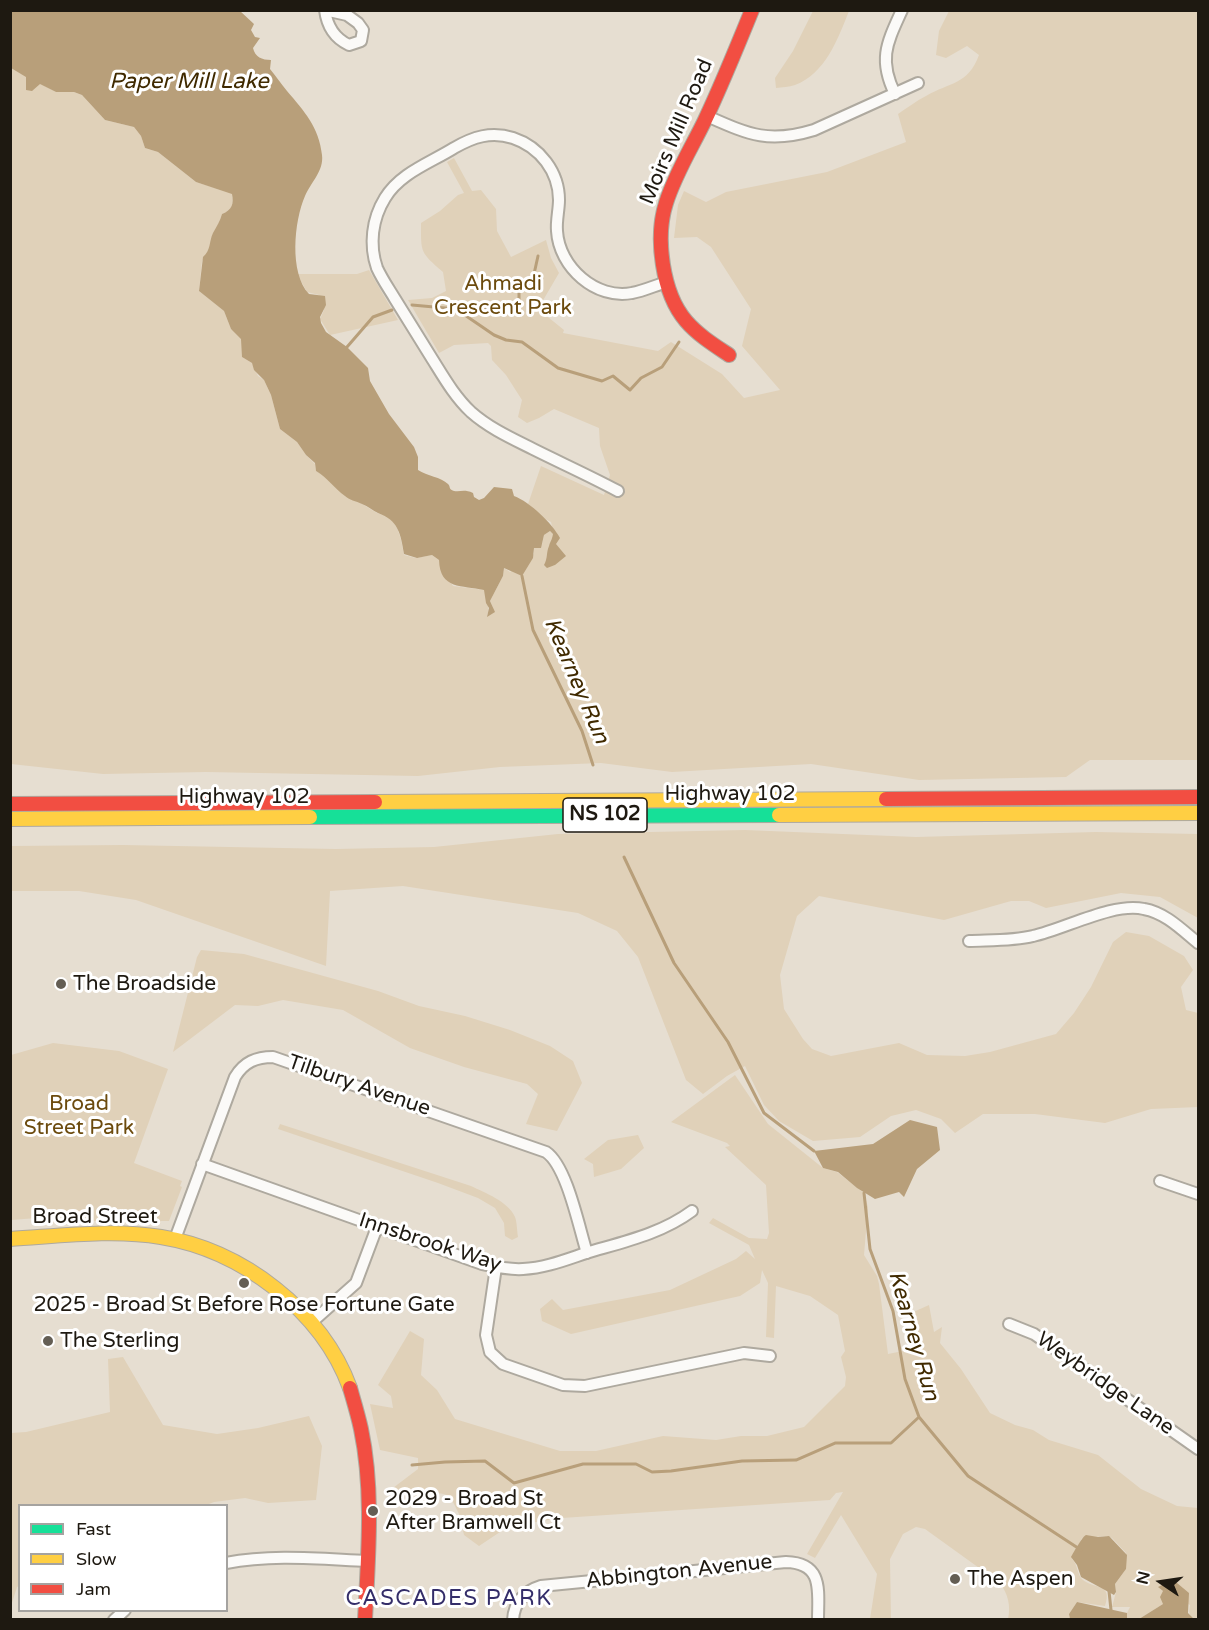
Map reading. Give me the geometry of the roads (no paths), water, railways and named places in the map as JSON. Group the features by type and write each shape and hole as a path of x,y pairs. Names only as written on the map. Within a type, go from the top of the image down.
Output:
{"main road":[{"name":"Moirs Mill Road","path":"729,355 704,338 684,319 677,307 667,282 661,229 666,203 707,116 752,10"},
{"name":"Highway 102","path":"10,804 1198,797"},
{"name":"Highway 102","path":"10,819 1198,813"},
{"name":"Broad Street","path":"10,1239 112,1234 148,1235 175,1239 224,1257 248,1270 270,1284 312,1322 331,1351 345,1379 363,1430 369,1489 364,1620"}],"street":[{"path":"895,94 888,76 885,58 886,45 902,10"},
{"path":"707,116 749,133 782,138 814,130 918,83"},
{"path":"618,491 503,434 469,410 448,385 380,274 373,252 374,228 382,202 400,179 471,138 488,135 505,136 528,145 550,167 558,186 557,232 559,242 565,259 578,276 599,289 617,293 631,293 667,282"},
{"path":"969,941 1033,937 1113,910 1133,907 1153,911 1166,917 1198,943"},
{"name":"Tilbury Avenue","path":"175,1239 231,1083 244,1065 256,1058 280,1058 546,1152 561,1168 587,1253"},
{"name":"Innsbrook Way","path":"202,1164 482,1264 509,1269 536,1268 652,1233 675,1223 692,1211"},
{"path":"1160,1181 1198,1194"},
{"path":"312,1322 350,1291 356,1283 377,1227"},
{"path":"496,1267 486,1335 490,1352 503,1364 563,1385 585,1386 744,1353 770,1356"},
{"name":"Weybridge Lane","path":"1009,1324 1034,1334 1198,1449"},
{"path":"228,1563 249,1558 275,1557 367,1561"},
{"name":"Abbington Avenue","path":"513,1620 514,1612 524,1594 541,1586 797,1562 807,1566 814,1574 818,1584 818,1620"}],"water":[{"name":"Paper Mill Lake","path":"11,10 240,11 254,24 251,30 255,37 260,38 253,48 255,54 271,60 270,69 310,120 318,136 322,155 321,166 301,207 295,246 298,273 303,285 309,294 325,296 326,305 320,317 326,332 347,347 368,368 370,381 389,414 414,447 418,457 418,470 445,482 452,490 473,493 474,497 479,500 494,487 512,489 514,496 533,508 552,526 560,538 556,544 566,556 547,568 544,565 553,534 550,531 544,535 541,548 534,548 533,558 522,576 504,568 503,576 490,601 495,612 487,617 489,608 484,590 460,586 448,581 440,570 439,560 432,555 417,558 404,554 400,534 390,520 347,497 316,471 315,463 297,442 280,429 271,395 264,380 254,370 252,363 242,357 241,339 231,329 224,311 199,291 203,257 222,214 232,206 232,194 196,182 158,152 145,148 141,136 134,127 105,120 82,95 74,92 56,92 40,84 32,91 26,90 26,77 11,68"},
{"path":"910,1120 937,1127 940,1150 917,1169 904,1197 899,1192 875,1199 838,1172 823,1168 814,1151 873,1144"},
{"path":"1086,1535 1109,1536 1127,1555 1126,1569 1115,1584 1114,1595 1081,1577 1071,1557"},
{"path":"1166,1583 1177,1583 1189,1593 1188,1613 1194,1619 1139,1619 1163,1604 1160,1597 1163,1591 1158,1587"},
{"path":"1077,1602 1127,1613 1127,1619 1070,1619 1069,1614"}],"waterway":[{"path":"412,305 456,309 478,306 489,310 519,301 519,289 534,274 538,256"},
{"path":"456,309 494,335 506,340 522,342 558,368 602,381 613,376 630,390 641,378 662,367 679,342"},
{"path":"347,347 373,317 392,310"},
{"name":"Kearney Run","path":"522,576 533,630 582,731 593,765"},
{"name":"Kearney Run","path":"624,857 674,963 728,1042 764,1113 814,1151"},
{"name":"Kearney Run","path":"864,1193 870,1249 893,1311 905,1379 919,1417 968,1476 1081,1550"},
{"path":"412,1465 485,1461 514,1483 583,1464 636,1464 652,1472 742,1461 796,1460 835,1443 891,1443 919,1417"},
{"name":"Kearney Run","path":"1109,1591 1111,1610"}],"place":[{"name":"The Broadside","path":"61,984"},
{"name":"2025 - Broad St Before Rose Fortune Gate","path":"244,1283"},
{"name":"The Sterling","path":"48,1341"},
{"name":"2029 - Broad St After Bramwell Ct","path":"373,1511"},
{"name":"The Aspen","path":"955,1579"}],"district":[{"name":"CASCADES PARK","path":"449,1599"}],"park label":[{"name":"Ahmadi Crescent Park","path":"503,296"},
{"name":"Broad Street Park","path":"79,1116"}]}
